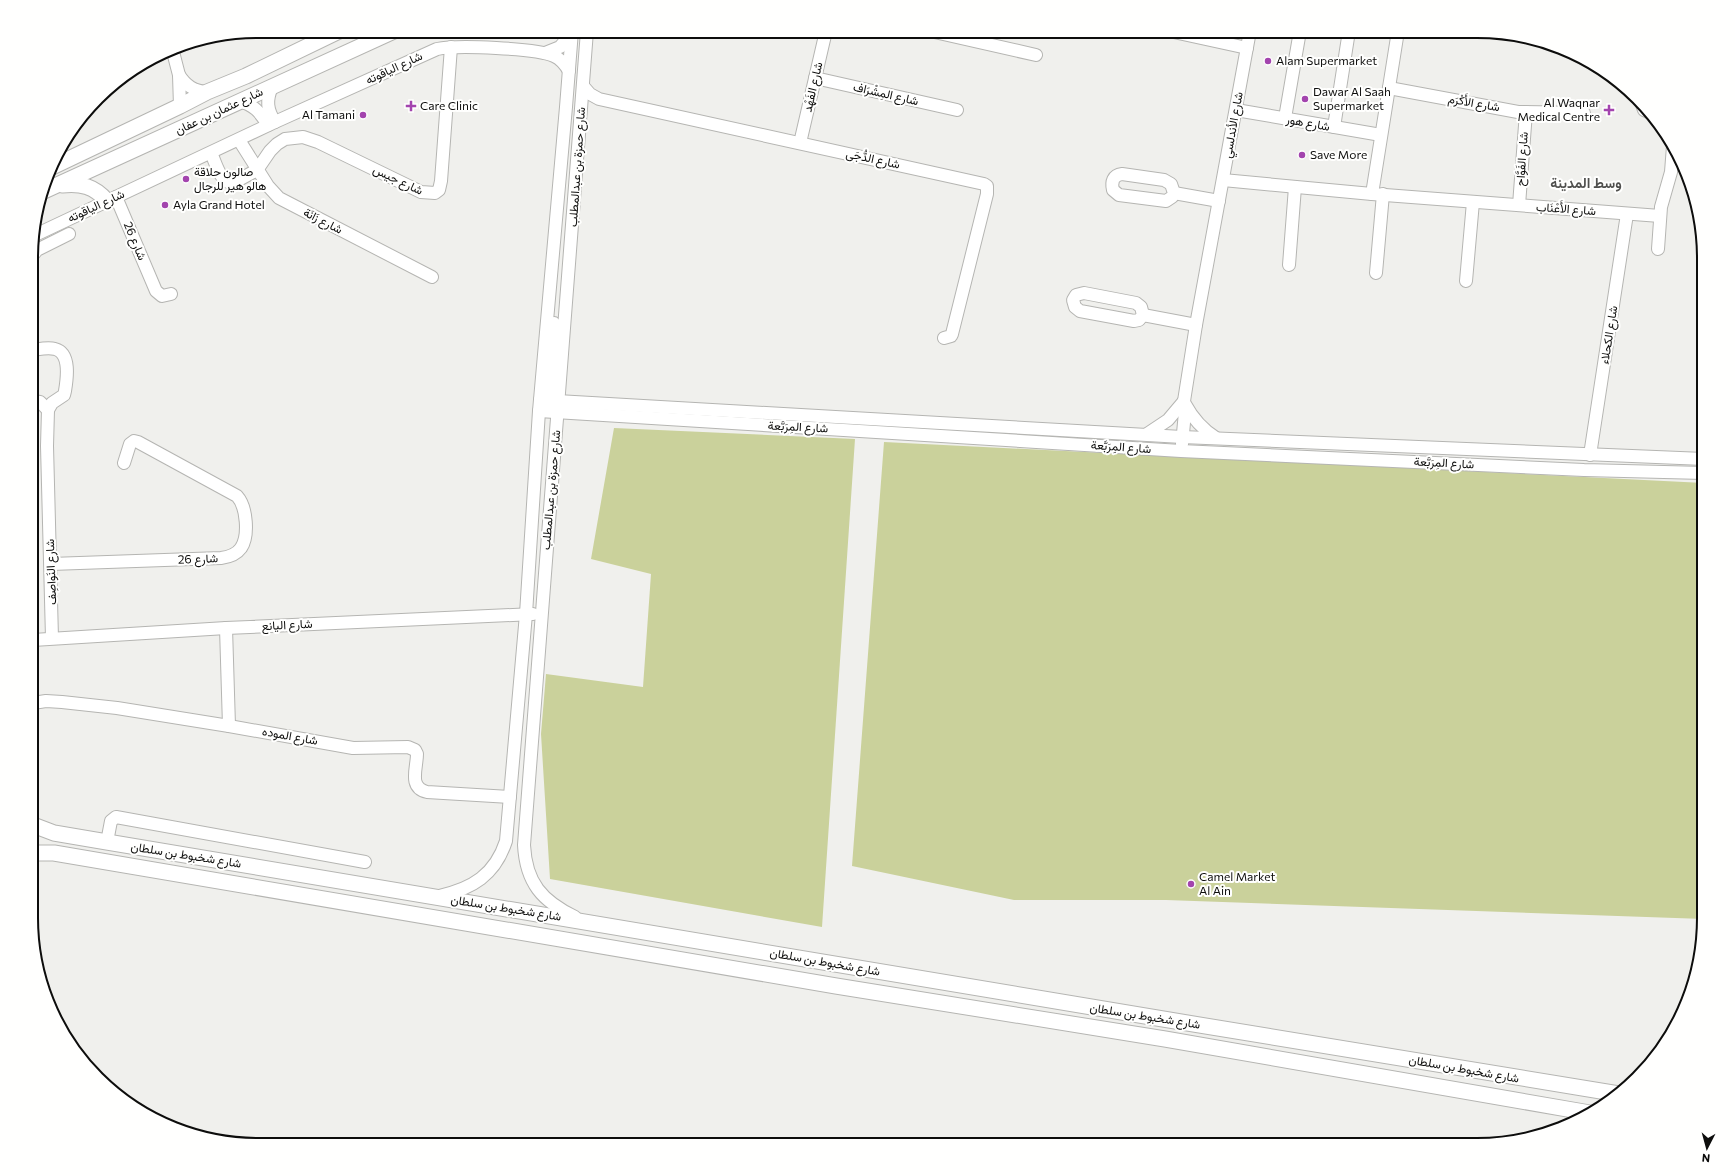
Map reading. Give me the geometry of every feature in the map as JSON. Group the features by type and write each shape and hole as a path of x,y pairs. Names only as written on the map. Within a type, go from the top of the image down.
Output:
{"main road":[{"name":"شارع عثمان بن عفان","path":"60,163 207,92 246,76 325,38"},
{"name":"شارع عثمان بن عفان","path":"51,188 379,38"},
{"path":"51,188 79,184 89,186 112,199"},
{"name":"شارع شخبوط بن سلطان","path":"38,827 54,833 107,842 1521,1079 1611,1093"},
{"name":"شارع شخبوط بن سلطان","path":"38,853 62,855 836,986 1158,1038 1582,1112"},
{"path":"1521,1079 1531,1075 1545,1074 1619,1086"}],"street":[{"path":"545,53 560,47 568,38"},
{"name":"شارع حمزة بن عبدالمطلب","path":"435,897 468,888 490,871 498,859 506,841 526,614 554,337 550,288 572,38"},
{"name":"شارع حمزة بن عبدالمطلب","path":"547,403 582,110 586,38"},
{"name":"شارع الفَهْد","path":"800,143 824,38"},
{"path":"961,38 1036,55"},
{"path":"1201,38 1247,48"},
{"name":"شارع الأندلسي","path":"1178,451 1178,417 1184,401 1196,326 1249,38"},
{"path":"1285,118 1299,38"},
{"path":"1334,127 1348,38"},
{"path":"1376,273 1381,135 1397,38"},
{"name":"شارع الياقوته","path":"39,233 271,124 432,51 451,47 507,49 545,53 559,58 569,70"},
{"name":"شارع جيس","path":"258,170 277,144 285,139 303,137 318,142 421,192 431,194 435,193 439,190 441,181 451,47"},
{"path":"174,55 180,75 180,106"},
{"path":"180,75 188,86 207,92"},
{"name":"شارع المِشْرَاف","path":"815,78 957,110"},
{"name":"شارع الدُّجَى","path":"583,86 590,94 600,99 981,183 988,186 952,334 948,338 944,338"},
{"path":"271,124 267,102 272,87"},
{"name":"شارع الأَكْرَم","path":"1389,88 1526,112 1584,113"},
{"path":"582,110 589,102 600,99"},
{"path":"239,102 255,108 271,124"},
{"name":"شارع هور","path":"1236,110 1381,135"},
{"name":"شارع الفَوَّاح","path":"1519,205 1526,112"},
{"name":"شارع زَانَة","path":"238,140 271,191 279,198 432,277"},
{"path":"211,153 223,179 228,183 237,182 258,170"},
{"path":"1658,249 1662,199 1671,172 1672,157"},
{"name":"شارع الأَعْنَاب","path":"1223,180 1473,202 1660,216"},
{"path":"1289,265 1296,187"},
{"path":"1174,193 1219,201"},
{"name":"شارع 26","path":"112,199 156,291 162,296 171,294"},
{"path":"1466,280 1473,202"},
{"name":"شارع الكحلاء","path":"1590,455 1627,214"},
{"path":"38,250 69,234"},
{"path":"1084,293 1140,305 1143,314 1136,321 1080,311 1075,307 1073,300 1076,295 1084,293"},
{"path":"1143,314 1196,326"},
{"path":"38,350 55,349 61,351 66,361 64,395 52,403 48,410 38,402"},
{"path":"1147,434 1168,420 1184,401 1196,423 1205,432 1216,438"},
{"name":"شارع حمزة بن عبدالمطلب","path":"547,403 558,413 541,614 524,845 525,860 536,888 546,899 561,910 584,921"},
{"name":"شارع المِرَبَّعة","path":"547,403 558,413 1178,451 1584,470 1697,473"},
{"name":"شارع المِرَبَّعة","path":"547,403 1147,434 1179,437 1697,459"},
{"name":"شارع النَواصِف","path":"48,410 47,453 52,638"},
{"name":"شارع 26","path":"51,564 221,558 233,555 240,549 244,540 246,516 242,501 237,496 138,442 134,441 130,444 124,463"},
{"name":"شارع اليانع","path":"38,639 226,628 541,614"},
{"path":"226,628 229,726"},
{"name":"شارع الموده","path":"38,702 62,702 117,708 353,748 412,748 417,754 415,783 420,790 428,792 510,797"},
{"path":"107,842 111,821 116,817 365,862"}],"green space":[{"path":"614,428 855,439 822,927 550,879 541,734 546,674 643,687 651,574 591,559"},
{"path":"884,442 1697,483 1697,919 1166,900 1014,900 852,866"}],"place":[{"name":"Alam Supermarket","path":"1268,61"},
{"name":"Dawar Al Saah Supermarket","path":"1305,99"},
{"name":"Care Clinic","path":"411,106"},
{"name":"Al Waqnar Medical Centre","path":"1609,110"},
{"name":"Al Tamani","path":"363,115"},
{"name":"Save More","path":"1302,155"},
{"name":"صالون حلاقة هالو هير للرجال","path":"186,179"},
{"name":"Ayla Grand Hotel","path":"165,205"},
{"name":"Camel Market Al Ain","path":"1191,884"}],"district":[{"name":"وسط المدينة","path":"1586,183"}]}
